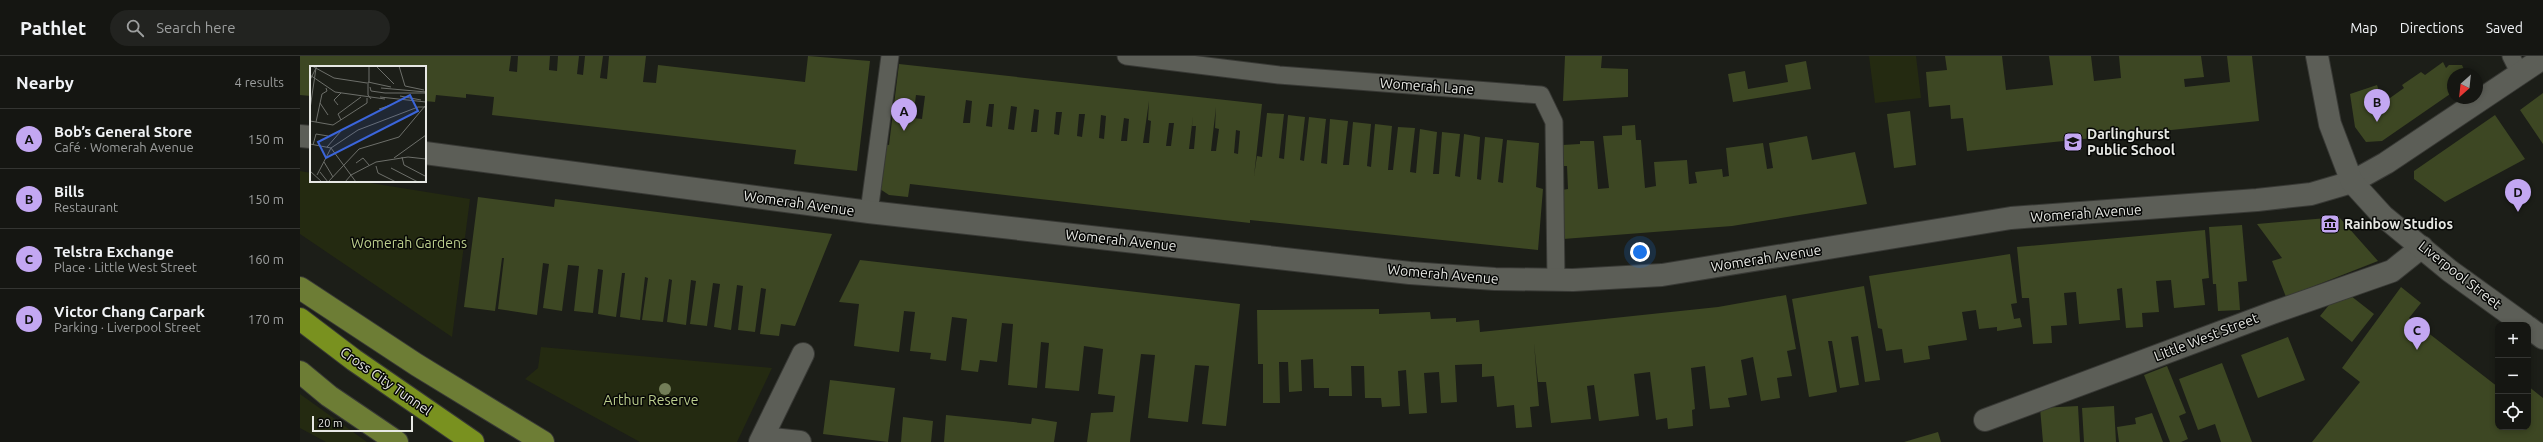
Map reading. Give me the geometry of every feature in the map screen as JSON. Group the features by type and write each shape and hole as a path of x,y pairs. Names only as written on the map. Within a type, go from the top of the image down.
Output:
{"highway":[{"name":"Cross City Tunnel","path":"300,319 354,360 473,442"}],"main road":[{"path":"300,288 417,365 543,442"},
{"path":"300,372 329,396 397,442"}],"street":[{"name":"Liverpool Street","path":"2317,56 2330,124 2352,182 2383,216 2450,270 2521,322"},
{"name":"Womerah Avenue","path":"426,153 869,212 1410,273 1495,279 1556,280 1662,275 2011,218 2257,200 2311,194 2352,182 2386,163 2446,125 2516,65 2543,58"},
{"path":"300,136 310,137"},
{"name":"Little West Street","path":"1985,420 2272,313 2392,272 2422,247"},
{"path":"2531,329 2543,338"},
{"path":"800,442 761,440 803,354"}],"lane":[{"path":"869,212 890,56"},
{"name":"Womerah Lane","path":"1126,56 1279,75 1541,95 1554,122 1556,280"}],"green space":[{"path":"1869,56 1916,56 1921,98 1875,103"},
{"name":"Womerah Gardens","path":"300,171 310,173 310,182 364,182 470,199 452,337 300,234"},
{"name":"Arthur Reserve","path":"541,347 772,368 737,442 640,442 525,379 538,368"},
{"path":"300,394 367,442 326,442 300,428"}],"building":[{"path":"300,56 511,56 509,71 517,72 518,56 550,56 549,70 557,71 558,56 579,56 577,74 583,75 585,56 603,56 600,78 607,79 609,56 646,56 643,82 656,83 658,65 805,82 808,56 870,61 857,171 794,164 796,150 492,115 494,97 466,94 466,98 436,95 435,102 426,101 426,66 310,66 310,96 300,95"},
{"path":"1565,56 1602,56 1601,68 1628,69 1628,97 1563,101"},
{"path":"1945,56 2002,56 2006,90 2053,85 2049,56 2091,56 2094,81 2121,78 2119,56 2201,56 2204,77 2184,79 2185,87 2230,82 2227,56 2252,56 2259,121 1967,151 1963,118 1951,119 1950,105 1929,107 1926,72 1947,70"},
{"path":"1806,61 1811,89 1733,102 1728,74 1745,71 1748,89 1788,82 1785,65"},
{"path":"2443,62 2446,68 2449,65 2462,65 2463,68 2447,68 2447,96 2382,141 2366,142 2355,127 2350,94 2377,85 2383,103 2404,88 2402,85 2421,72 2425,75"},
{"path":"899,64 1262,104 1254,176 1257,156 1262,157 1267,113 1284,114 1279,158 1284,159 1288,115 1305,117 1300,160 1304,161 1309,117 1326,119 1321,163 1327,164 1330,119 1348,121 1343,165 1349,165 1353,122 1371,124 1367,166 1371,167 1375,124 1392,126 1388,170 1393,170 1398,127 1415,128 1410,172 1416,173 1420,129 1437,132 1433,174 1439,174 1442,132 1460,134 1455,176 1460,177 1464,134 1480,137 1477,179 1481,180 1485,137 1503,139 1498,182 1503,183 1507,140 1539,143 1536,187 1543,189 1538,250 1250,220 1250,223 910,184 908,197 889,195 880,189 883,144 889,145","holes":["916,95 925,96 922,119 913,118","966,100 972,101 970,123 963,123","1149,101 1148,120 1151,121 1149,143 1143,143","989,104 994,104 992,127 986,126","1011,106 1017,107 1014,130 1008,129","1216,107 1215,128 1219,129 1216,151 1211,151","1034,109 1039,110 1037,132 1031,132","1056,112 1062,112 1059,135 1054,134","1079,114 1085,114 1082,137 1077,136","1101,115 1106,116 1104,139 1099,138","1193,116 1192,126 1196,126 1194,149 1189,149","1124,118 1129,119 1127,141 1121,141","1169,123 1174,123 1171,146 1166,146","1236,130 1240,131 1238,154 1234,153"]},
{"path":"2543,93 2543,144 2520,110"},
{"path":"1910,111 1916,165 1894,168 1887,114"},
{"path":"2495,115 2525,159 2445,202 2414,179 2414,171"},
{"path":"1635,125 1636,140 1641,140 1645,188 1656,186 1654,162 1687,160 1689,184 1697,183 1695,172 1722,169 1723,177 1729,176 1726,148 1763,143 1767,169 1773,168 1769,143 1807,136 1812,160 1855,152 1867,204 1732,226 1563,239 1562,190 1568,189 1567,166 1562,166 1562,145 1580,144 1580,141 1594,141 1598,189 1609,188 1603,136 1622,135 1622,126"},
{"path":"478,197 554,207 555,199 832,234 795,326 781,324 779,336 760,334 766,289 761,288 755,332 738,330 743,286 737,285 731,330 714,327 720,284 713,283 707,326 690,324 696,281 691,280 686,325 667,322 672,280 669,279 663,322 642,320 648,278 645,277 640,320 620,317 625,273 622,273 616,317 598,314 603,270 598,269 593,313 574,311 579,266 568,265 562,311 543,308 549,264 543,263 537,315 498,309 504,258 502,258 495,311 464,307"},
{"path":"2339,217 2378,261 2286,297 2272,261 2282,258 2257,224"},
{"path":"2242,225 2247,281 2238,282 2240,310 2218,311 2216,284 2213,284 2209,227"},
{"path":"2205,230 2209,278 2202,279 2205,305 2174,308 2171,280 2156,281 2159,312 2142,313 2143,327 2126,328 2122,288 2117,289 2120,320 2079,324 2076,292 2064,293 2067,325 2051,326 2052,343 2033,344 2029,298 2022,298 2017,247"},
{"path":"2010,254 2017,303 2011,304 2014,319 2020,318 2022,327 1997,331 1997,327 1979,329 1976,310 1962,312 1967,340 1928,346 1930,359 1904,363 1902,349 1886,351 1882,329 1878,328 1869,276"},
{"path":"860,260 1240,304 1226,426 1202,424 1209,366 1195,365 1188,422 1148,418 1155,355 1141,354 1130,442 1087,442 1091,413 1113,412 1115,396 1098,394 1103,349 1084,346 1079,391 1045,388 1049,343 1041,342 1037,388 1008,385 1013,324 1002,323 997,362 980,360 978,372 961,370 967,319 952,317 946,361 930,359 931,353 910,351 915,312 904,311 899,352 854,346 859,304 839,302"},
{"path":"1864,286 1880,380 1865,382 1858,336 1851,337 1859,385 1840,388 1832,341 1828,341 1837,392 1809,397 1792,299"},
{"path":"2401,287 2421,303 2409,318 2495,385 2495,430 2531,430 2531,388 2543,398 2543,442 2312,442 2360,382 2342,368"},
{"path":"1786,295 1796,349 1787,351 1792,376 1777,378 1780,398 1761,401 1753,357 1741,360 1747,395 1728,398 1730,407 1710,409 1705,366 1691,368 1695,409 1692,410 1693,426 1668,429 1667,418 1656,420 1650,372 1634,374 1639,416 1599,421 1594,385 1587,386 1591,419 1551,423 1546,382 1538,382 1534,343 1539,406 1530,407 1532,427 1516,428 1514,405 1497,407 1494,376 1482,377 1482,364 1455,365 1457,402 1441,403 1439,372 1424,373 1427,413 1409,414 1406,370 1398,371 1400,406 1382,407 1381,398 1365,398 1364,366 1351,366 1352,396 1329,396 1329,388 1314,388 1313,359 1301,360 1302,391 1289,392 1288,362 1279,362 1280,403 1263,403 1263,364 1258,364 1257,310 1379,309 1379,314 1430,312 1431,319 1456,318 1456,322 1479,320 1480,332 1718,307"},
{"path":"2351,296 2374,314 2352,342 2320,316 2329,305"},
{"path":"2288,337 2305,380 2258,398 2241,355"},
{"path":"2222,363 2252,442 2221,442 2215,424 2198,430 2179,379"},
{"path":"2167,366 2186,413 2179,416 2188,439 2181,442 2170,442 2144,375"},
{"path":"830,380 895,388 888,442 823,434"},
{"path":"2078,406 2080,442 2043,442 2040,408"},
{"path":"2114,406 2116,442 2084,442 2082,408"},
{"path":"2152,413 2163,442 2119,442 2117,427 2136,424 2135,418"},
{"path":"946,415 1031,424 1032,418 1057,422 1054,442 944,442"},
{"path":"903,417 933,421 931,442 901,442"},
{"path":"1938,432 1941,442 1904,442"}],"place":[{"name":"Bills","path":"2377,122"},
{"name":"Bob’s General Store","path":"904,131"},
{"name":"Darlinghurst Public School","path":"2073,142"},
{"name":"Victor Chang Carpark","path":"2518,212"},
{"name":"Rainbow Studios","path":"2330,224"},
{"name":"Telstra Exchange","path":"2417,350"}]}
